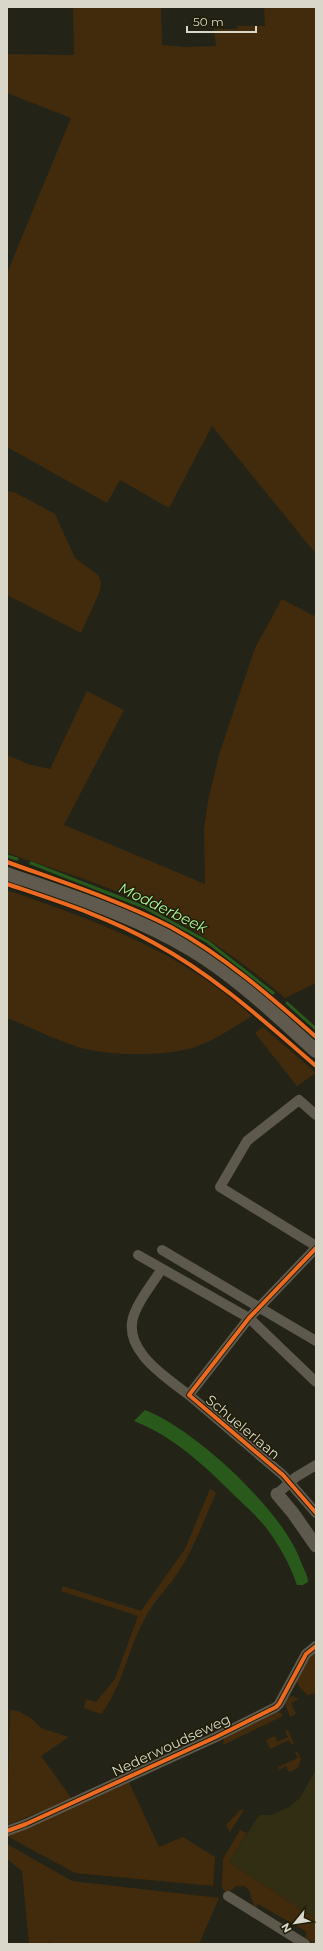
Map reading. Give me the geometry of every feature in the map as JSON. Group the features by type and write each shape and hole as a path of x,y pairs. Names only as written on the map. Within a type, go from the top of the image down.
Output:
{"main road":[{"path":"7,874 129,917 192,950 266,1006 316,1051"}],"street":[{"path":"316,1114 299,1100 247,1141 220,1187 316,1247"},
{"name":"Schuelerlaan","path":"316,1247 249,1318 189,1395 290,1482 316,1513"},
{"path":"162,1250 316,1341"},
{"path":"138,1256 249,1318 316,1382"},
{"path":"161,1270 135,1312 132,1325 133,1336 138,1347 148,1361 189,1395"},
{"path":"316,1465 296,1477 277,1494 293,1513 316,1546"},
{"name":"Nederwoudseweg","path":"7,1830 26,1824 216,1737 276,1707 306,1654 316,1646"},
{"path":"228,1896 305,1944"}],"shaded area":[{"path":"73,7 161,7 162,45 185,47 216,46 214,29 237,29 238,26 265,26 264,7 316,7 316,554 212,426 169,508 120,480 107,503 7,447 7,273 71,118 7,93 7,54 74,55"},
{"path":"7,491 14,492 55,514 75,558 98,575 101,581 100,591 81,633 7,595"},
{"path":"282,599 314,616 316,609 316,983 285,998 248,968 210,941 149,906 113,890 7,853 7,755 31,765 50,769 87,691 124,710 64,825 205,884 204,829 208,801 219,755 255,648"},
{"path":"7,890 73,914 136,940 196,973 252,1016 219,1036 198,1046 186,1050 155,1054 121,1054 90,1050 78,1047 7,1018"},
{"path":"263,1027 316,1073 297,1086 255,1033"},
{"path":"145,1410 165,1420 212,1453 257,1497 276,1520 291,1542 306,1574 308,1582 303,1585 297,1585 290,1567 266,1528 252,1512 214,1476 177,1444 134,1421"},
{"path":"210,1489 216,1493 195,1541 181,1568 152,1606 144,1620 133,1644 115,1692 101,1714 84,1708 86,1699 96,1702 115,1679 138,1616 61,1591 63,1586 141,1611 185,1549"},
{"path":"316,1651 316,1693 307,1695 299,1686 297,1679 304,1666"},
{"path":"292,1696 299,1699 291,1703 296,1714 290,1717 285,1703 288,1698"},
{"path":"10,1710 18,1711 31,1718 41,1728 69,1737 41,1756 72,1799 7,1825"},
{"path":"277,1712 281,1713 283,1716 223,1745 224,1738"},
{"path":"288,1730 294,1744 292,1745 289,1740 270,1749 266,1740 275,1736 277,1742 288,1737 285,1731"},
{"path":"297,1751 301,1759 298,1768 289,1772 286,1766 279,1770 278,1767 298,1758 295,1752"},
{"path":"316,1769 316,1919 229,1862 259,1815 271,1815 289,1807 300,1798"},
{"path":"128,1780 159,1847 183,1837 215,1857 213,1886 75,1873 7,1836"},
{"path":"240,1810 244,1810 230,1832 226,1825"},
{"path":"240,1830 247,1833 229,1862 316,1919 316,1941 314,1944 305,1937 307,1932 258,1904 255,1909 249,1890 245,1886 236,1886 228,1893 222,1889 223,1859"},
{"path":"7,1844 72,1881 219,1898 199,1944 55,1944 51,1942 44,1944 29,1944 22,1871 7,1859"}],"waterway":[{"name":"Modderbeek","path":"7,856 17,859"},
{"name":"Modderbeek","path":"31,863 144,907 208,942 273,993"},
{"name":"Modderbeek","path":"287,1003 316,1029"}],"cycle path":[{"path":"7,862 131,908 191,938 264,992 316,1037"},
{"path":"7,884 100,917 154,943 198,970 238,1000 316,1066"},
{"path":"316,1248 249,1318 189,1395 283,1475 316,1513"},
{"path":"7,1831 26,1824 216,1737 276,1707 306,1654 316,1646"}]}
